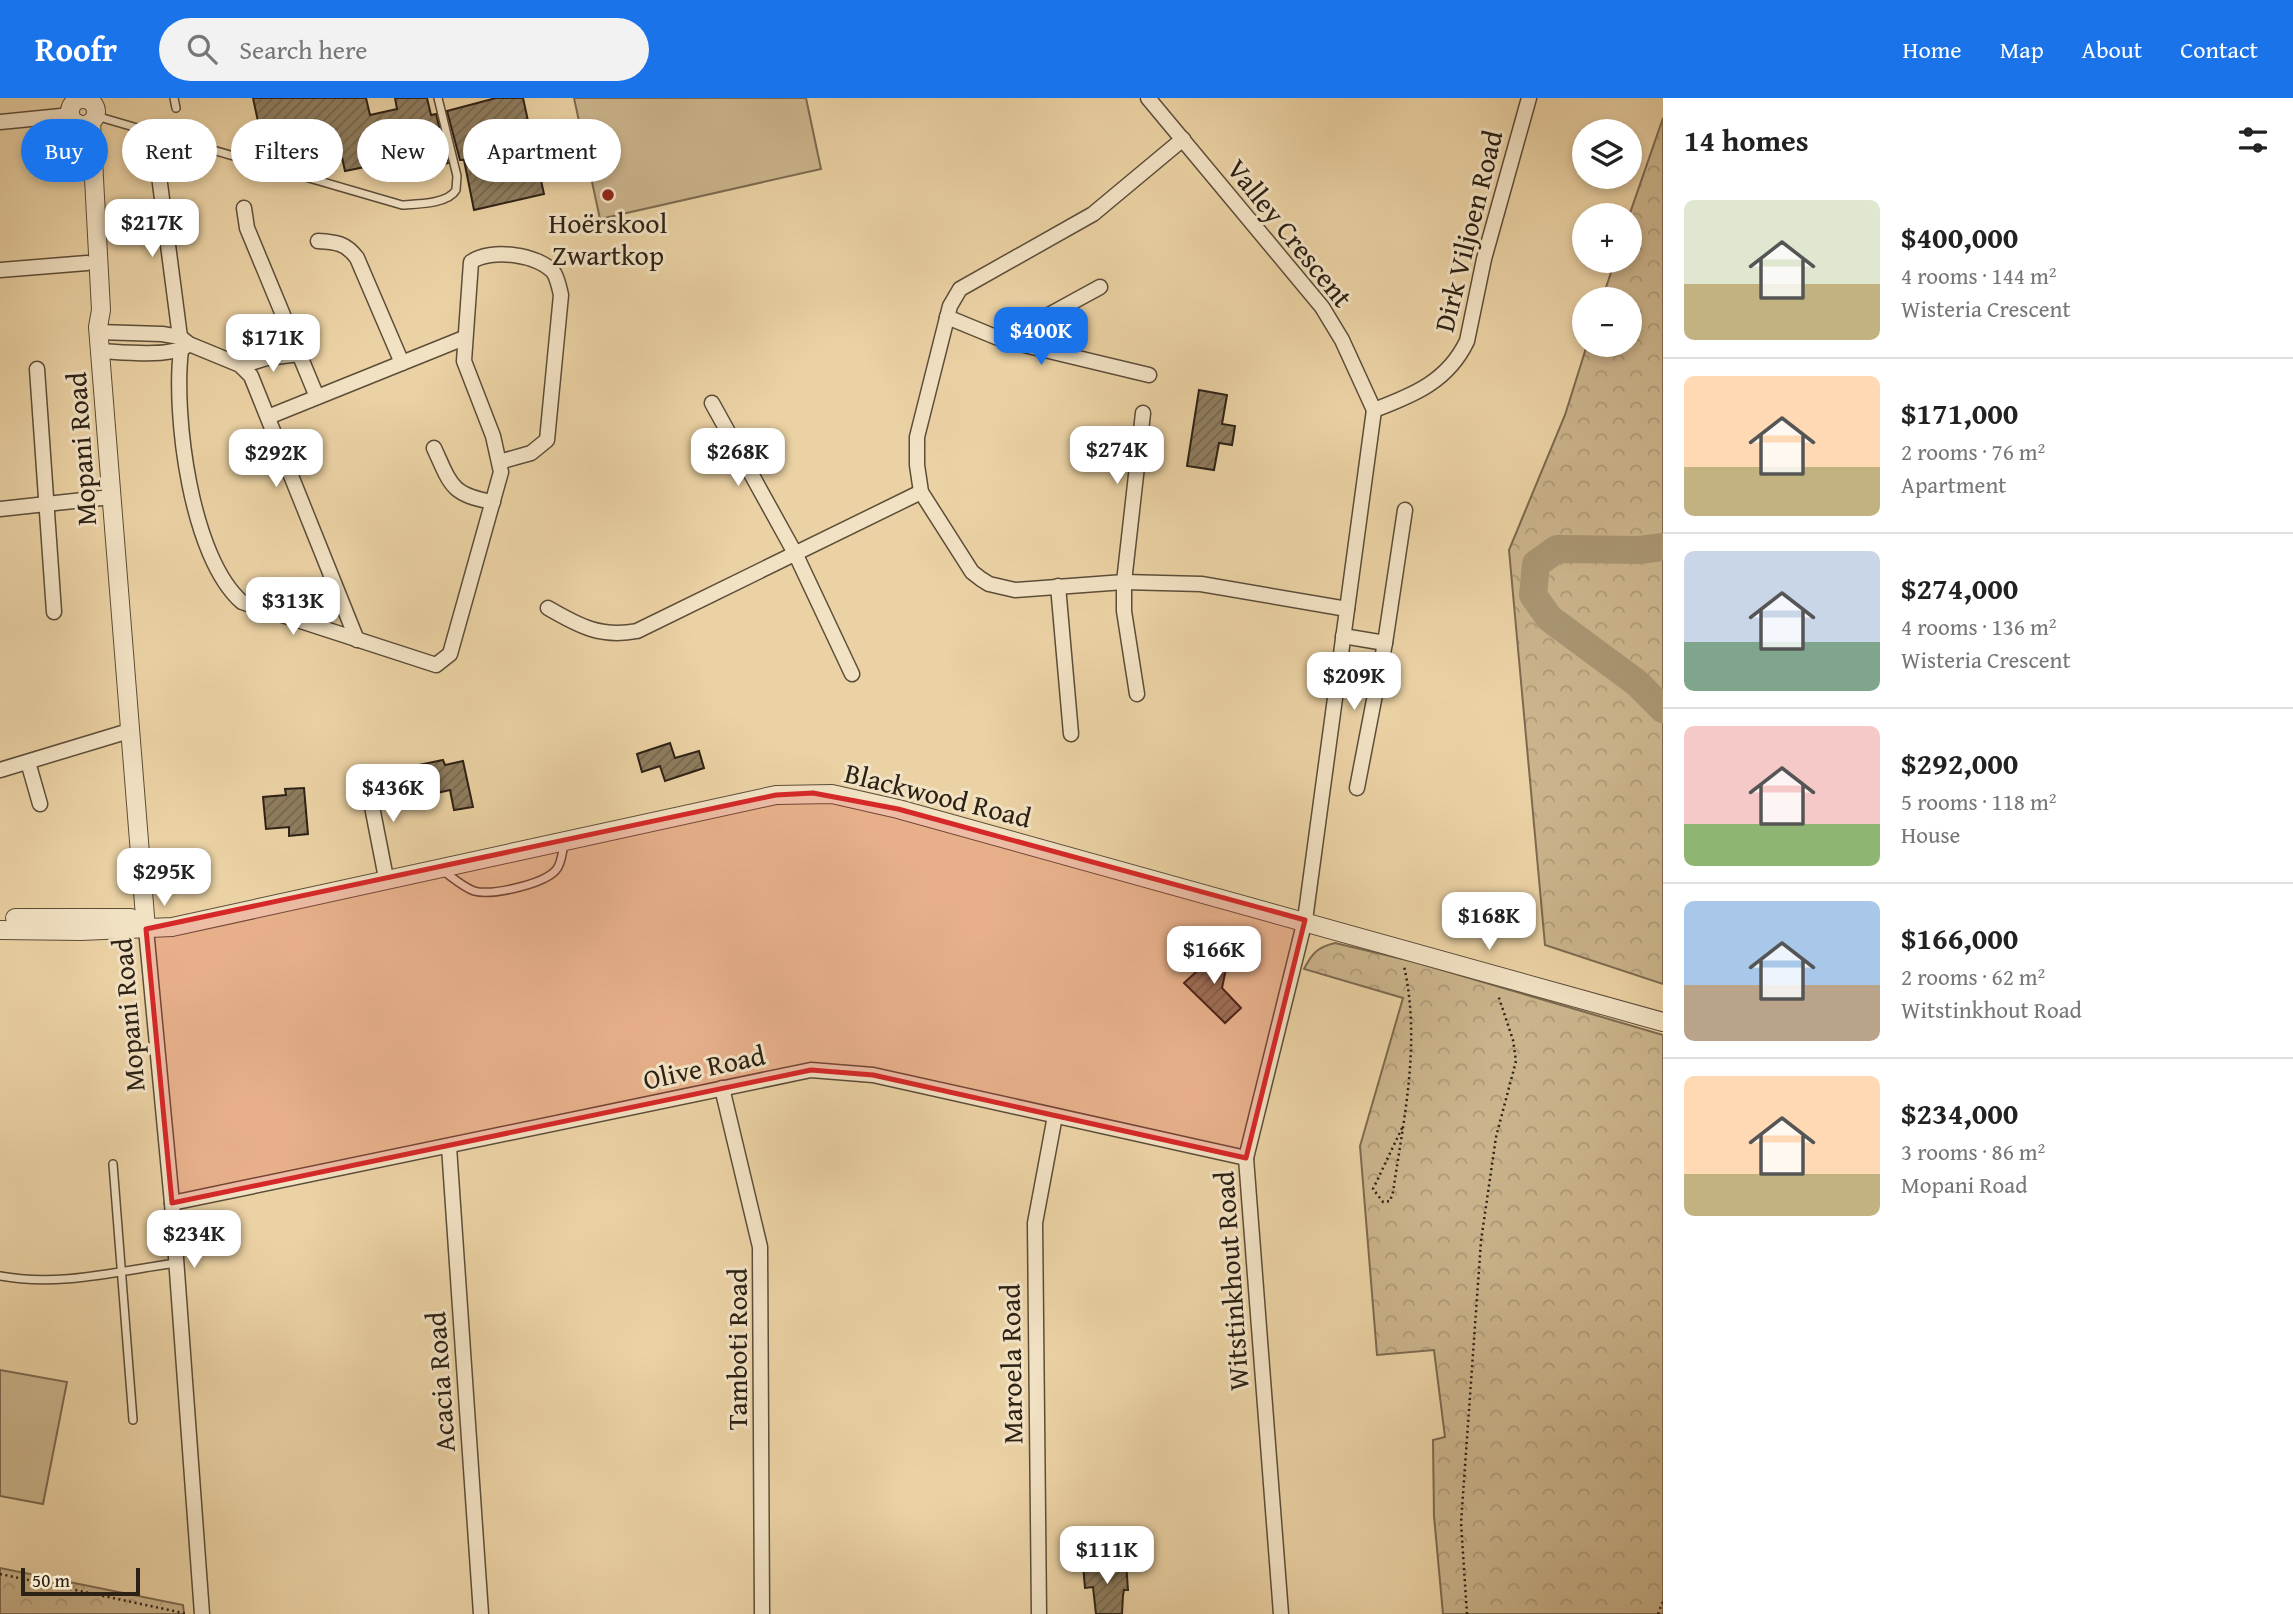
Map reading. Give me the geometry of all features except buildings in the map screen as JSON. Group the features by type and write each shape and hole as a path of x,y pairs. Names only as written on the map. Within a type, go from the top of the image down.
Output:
{"street":[{"name":"Valley Crescent","path":"1149,98 1322,307 1342,340 1374,410"},
{"name":"Dirk Viljoen Road","path":"1374,410 1406,398 1441,378 1467,341 1484,259 1527,99"},
{"path":"0,122 84,110"},
{"name":"Mopani Road","path":"84,110 87,263 92,316 98,330"},
{"name":"Mopani Road","path":"84,110 101,310 98,330 129,731 172,1203 202,1614"},
{"path":"1183,139 1093,214 960,289 947,317 917,437 921,492 972,572 981,579 1008,589 1124,582 1201,584 1347,609"},
{"path":"160,182 183,344 179,392 193,506 207,552 228,590 242,602 436,665 443,663 450,654 458,634 500,472 499,462 464,361 471,262 493,253 510,254 546,266 553,272 561,295 547,440 531,453 499,462"},
{"path":"244,208 247,228 317,397"},
{"path":"318,241 338,242 349,247 357,258 402,363"},
{"path":"0,270 87,263"},
{"path":"1003,340 1100,287"},
{"path":"947,317 1003,340 1149,376"},
{"path":"98,330 162,334 241,366 260,393 357,640"},
{"path":"268,416 464,338"},
{"path":"100,351 183,344"},
{"path":"241,366 267,358 299,354"},
{"path":"37,369 54,612"},
{"path":"712,403 796,555 852,674"},
{"name":"Witstinkhout Road","path":"1281,1614 1246,1158 1305,920 1374,410"},
{"path":"1136,694 1124,611 1124,582 1143,413"},
{"path":"434,448 452,488 470,498 493,502"},
{"path":"548,608 592,631 611,635 637,631 921,492"},
{"path":"0,509 111,497"},
{"path":"1357,788 1385,643 1405,510"},
{"path":"1058,586 1071,734"},
{"path":"1343,636 1385,643"},
{"path":"0,770 129,731"},
{"path":"28,762 40,804"},
{"path":"366,776 386,878"},
{"name":"Blackwood Road","path":"0,930 146,923 177,917 190,921 776,795 832,794 898,809 1305,920 1663,1021"},
{"name":"Blackwood Road","path":"0,918 146,923"},
{"name":"Olive Road","path":"172,1203 811,1070 873,1075 1246,1158"},
{"name":"Tamboti Road","path":"722,1088 760,1247 762,1614"},
{"name":"Maroela Road","path":"1039,1614 1035,1223 1055,1116"},
{"name":"Acacia Road","path":"449,1147 481,1614"}],"lane":[{"path":"174,98 176,108"},
{"path":"84,110 402,205 447,198 456,190 457,176 438,98"},
{"path":"439,868 474,891 497,891 543,879 554,872 559,867 565,840"},
{"path":"113,1164 133,1420"},
{"path":"0,1276 27,1281 65,1279 176,1263"}],"path":[{"path":"1399,946 1405,971 1412,1042 1409,1086 1393,1192 1390,1200 1383,1202 1373,1189 1402,1128"},
{"path":"1466,1614 1461,1523 1481,1241 1496,1137 1516,1061 1508,1023 1490,972"},
{"path":"0,1574 188,1614"},
{"path":"1658,1614 1663,1601"}],"highlighted area":[{"path":"813,793 898,809 1305,920 1246,1158 873,1075 811,1070 172,1203 146,929 776,795"}],"green space":[{"path":"574,98 806,98 821,169 600,219 592,182 621,182 621,119 579,119"},
{"path":"1663,118 1663,984 1545,945 1509,550 1565,415 1583,357 1642,357 1642,287 1606,287 1611,273 1642,273 1642,203 1634,203 1638,189 1642,189 1642,179"},
{"path":"1335,943 1415,962 1663,1035 1663,1614 1443,1614 1434,1516 1433,1440 1445,1437 1434,1350 1377,1355 1360,1146 1403,998 1304,969 1316,952"},
{"path":"0,1370 67,1382 43,1504 0,1496"},
{"path":"0,1568 183,1605 184,1614 0,1614"}],"waterway":[{"path":"1663,547 1640,550 1557,549 1536,564 1533,595 1549,618 1637,683 1663,709"}],"place":[{"name":"Hoërskool Zwartkop","path":"608,195"}]}
